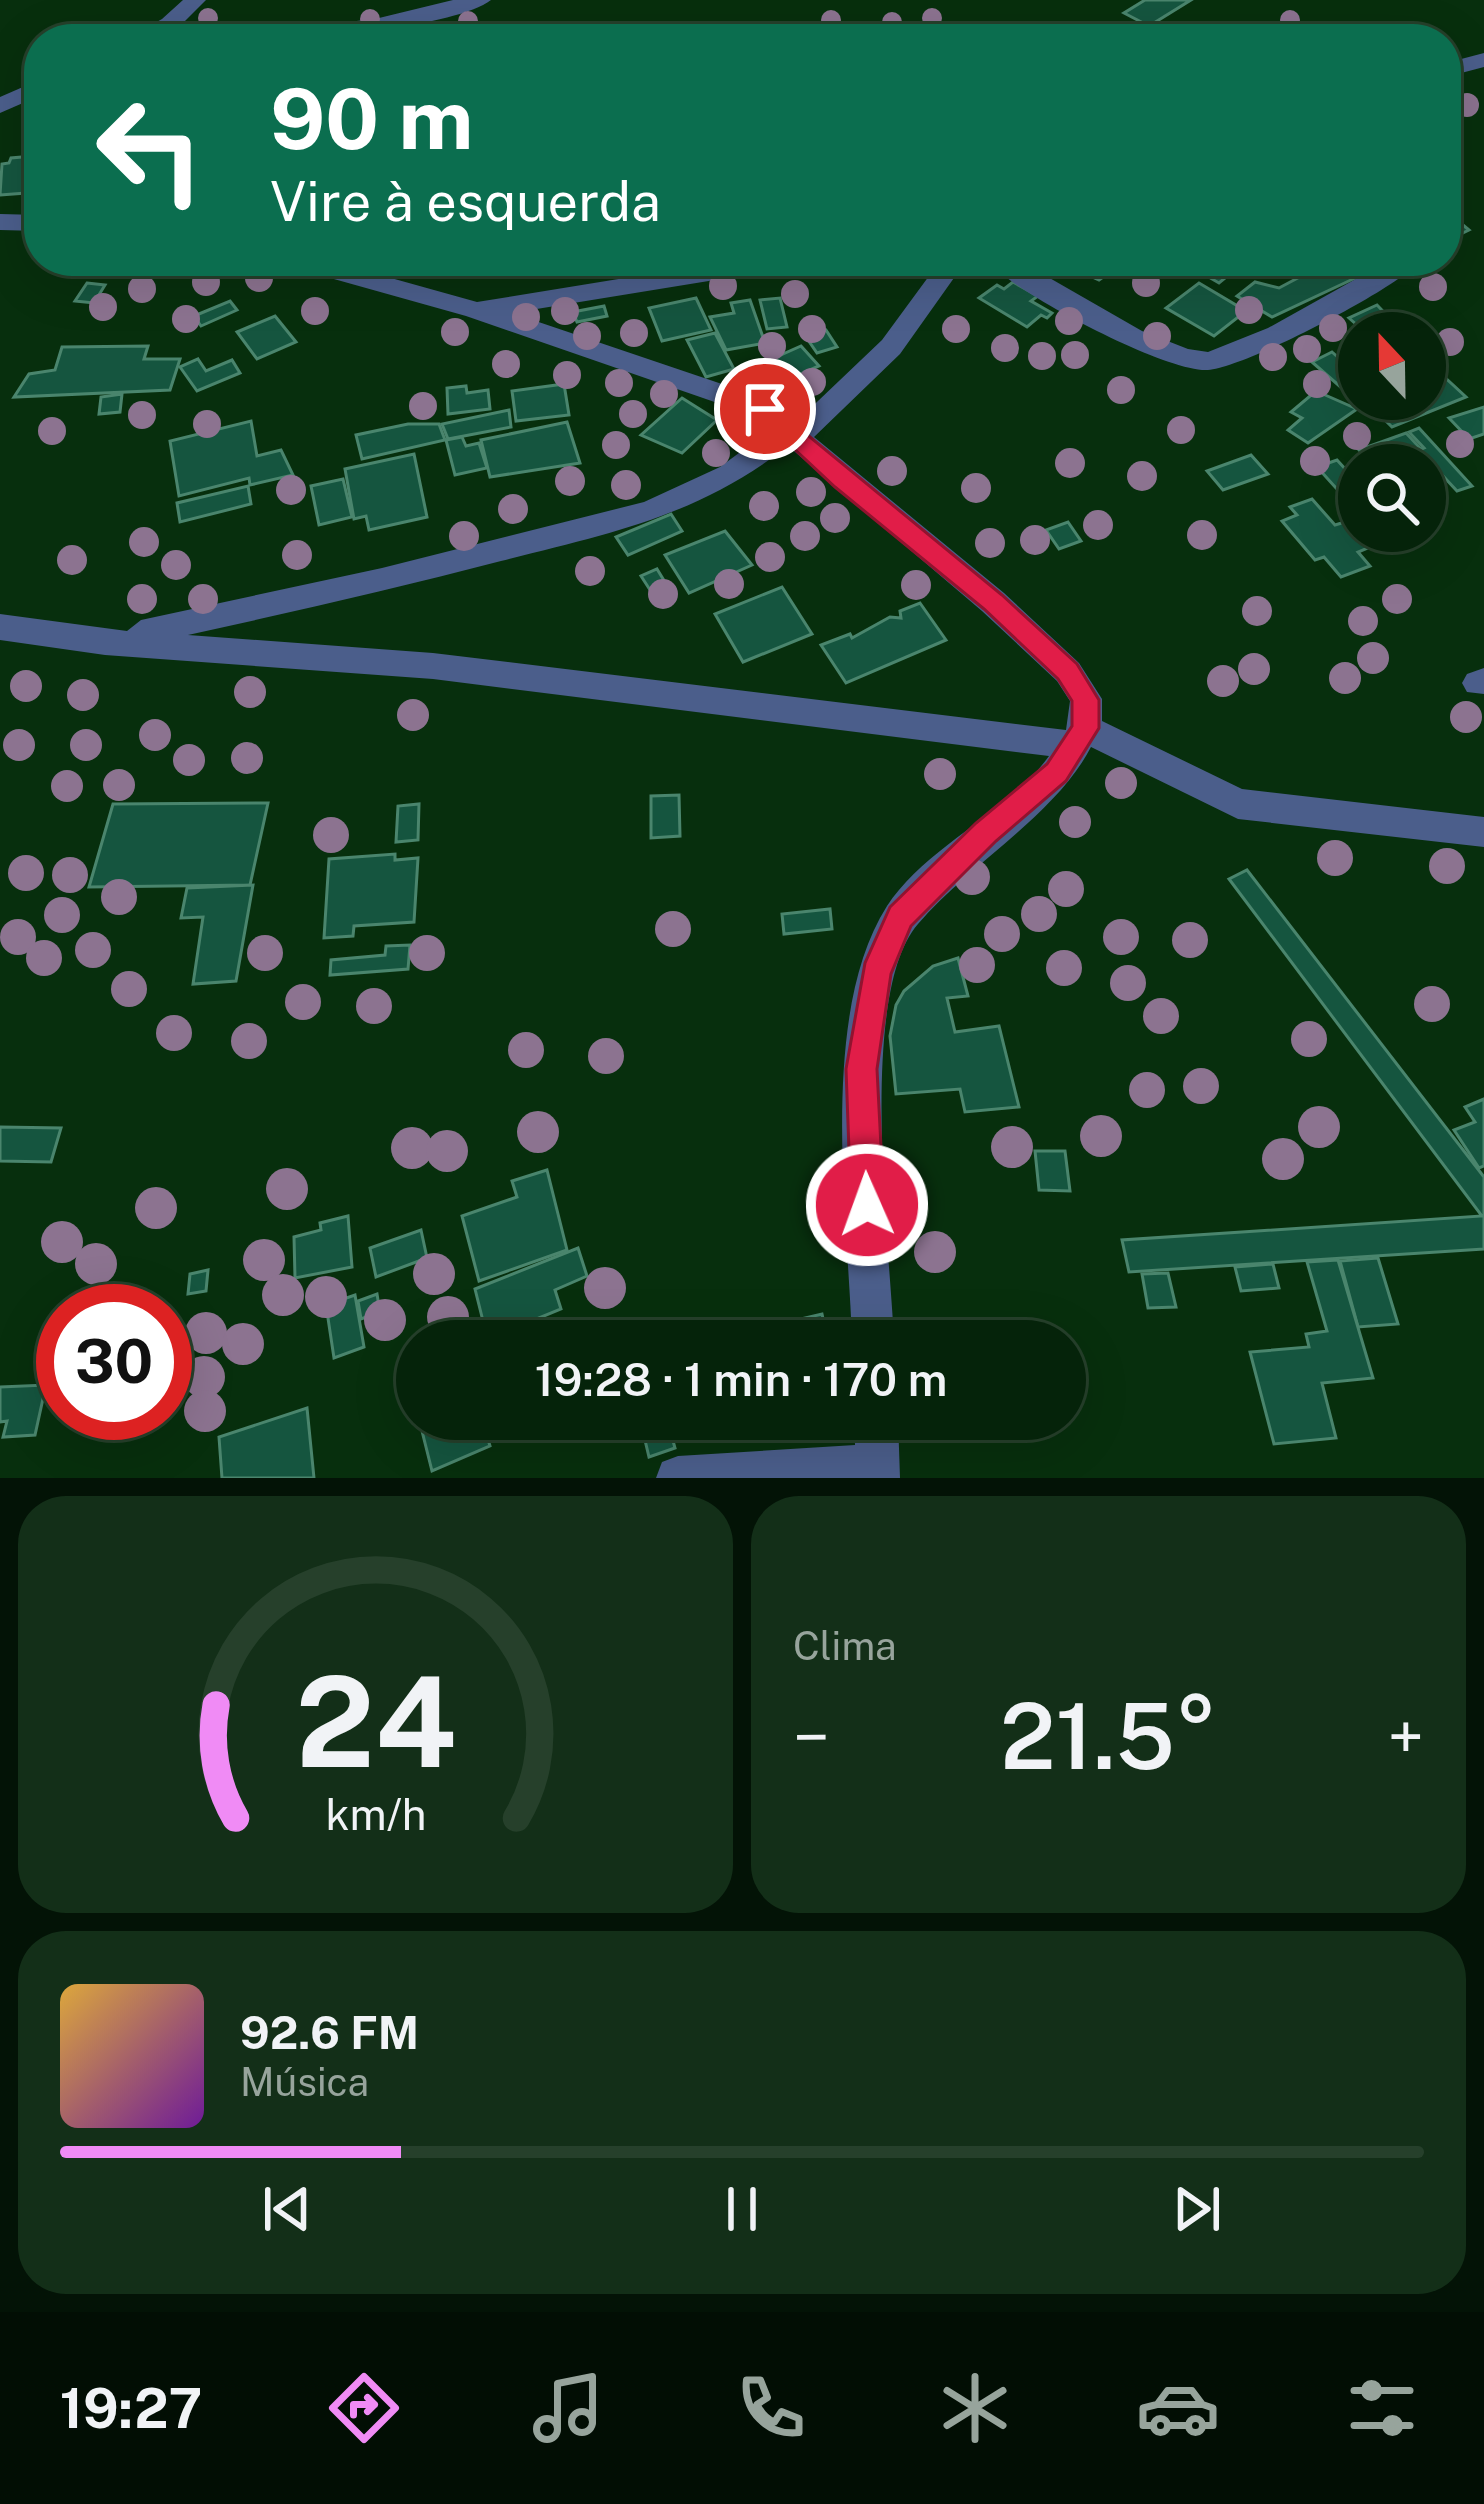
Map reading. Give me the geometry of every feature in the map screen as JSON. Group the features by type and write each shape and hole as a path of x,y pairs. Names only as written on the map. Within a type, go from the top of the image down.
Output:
{"street":[{"path":"379,24 480,0"},
{"path":"354,276 475,310 765,409 844,481 993,602 1068,672 1086,700 1080,736 1057,773 1010,810 901,916 875,974 862,1069 872,1320"},
{"path":"475,310 688,276"},
{"path":"104,642 382,580 651,511 730,475 794,433 891,347 942,276"},
{"path":"1027,276 1166,355 1210,361 1251,347 1380,276"},
{"path":"0,627 104,642 433,666 1080,736 1238,804 1484,832"},
{"path":"678,1478 878,1472 877,1440"}],"building":[{"path":"1145,0 1191,0 1152,24 1124,13"},
{"path":"24,157 24,193 0,195 2,164"},
{"path":"1301,276 1353,279 1272,317 1237,296 1255,282 1279,288"},
{"path":"1013,282 1038,296 1031,301 1052,313 1047,318 1041,315 1027,327 979,298 997,285 1004,289"},
{"path":"87,283 105,285 94,303 75,301"},
{"path":"1199,283 1246,311 1214,336 1166,308"},
{"path":"696,298 711,330 662,341 649,308"},
{"path":"780,298 787,327 767,329 760,300"},
{"path":"750,300 765,343 726,350 710,317 734,313 731,303"},
{"path":"230,301 237,310 201,326 194,316"},
{"path":"604,306 607,316 577,322 573,312"},
{"path":"275,316 296,342 257,359 237,332"},
{"path":"826,330 837,347 817,353 806,337"},
{"path":"715,333 734,369 706,377 687,340"},
{"path":"148,346 144,359 180,359 170,390 14,397 29,374 55,370 62,347"},
{"path":"801,346 819,366 780,383 763,363"},
{"path":"1332,352 1338,357 1338,385 1312,362"},
{"path":"198,359 206,371 232,360 240,373 197,391 180,367"},
{"path":"1446,378 1466,397 1446,405"},
{"path":"564,384 569,415 516,421 512,391"},
{"path":"466,386 467,393 488,390 490,409 448,414 447,388"},
{"path":"1316,391 1338,401 1341,420 1308,443 1288,430 1302,418 1291,412"},
{"path":"122,394 120,412 99,414 101,397"},
{"path":"682,398 717,420 682,453 641,435"},
{"path":"1484,407 1484,434 1469,439 1449,418"},
{"path":"509,410 511,427 448,439 442,424"},
{"path":"251,421 257,456 281,450 293,475 250,485 249,478 179,496 170,441"},
{"path":"567,422 580,463 490,477 481,440"},
{"path":"408,424 439,424 445,440 362,459 356,435"},
{"path":"1419,428 1434,444 1420,444 1409,432"},
{"path":"1406,433 1416,444 1376,444"},
{"path":"462,437 466,446 479,443 487,468 455,475 446,440"},
{"path":"414,454 427,517 369,530 366,516 354,519 345,469"},
{"path":"1251,455 1268,474 1223,490 1207,471"},
{"path":"1446,458 1472,486 1457,491 1446,479"},
{"path":"1338,461 1338,490 1317,467"},
{"path":"343,479 352,517 319,525 311,486"},
{"path":"248,486 251,504 180,522 177,503"},
{"path":"1312,499 1338,524 1338,552 1358,552 1370,566 1341,577 1324,557 1315,560 1282,521 1297,515 1290,507"},
{"path":"671,514 682,531 628,555 616,537"},
{"path":"1068,522 1081,541 1059,549 1046,530"},
{"path":"725,531 752,565 689,593 665,555"},
{"path":"657,569 668,587 652,593 641,576"},
{"path":"782,587 812,634 743,662 715,614"},
{"path":"920,603 946,640 846,683 821,645 850,634 852,638 890,617 901,618 900,611"},
{"path":"679,795 680,836 651,838 651,796"},
{"path":"268,803 250,885 89,887 113,804"},
{"path":"419,804 418,840 396,842 398,806"},
{"path":"395,854 395,860 418,858 414,922 354,926 353,936 324,938 329,859"},
{"path":"1247,870 1484,1177 1484,1249 1129,1272 1122,1240 1482,1216 1229,879"},
{"path":"253,885 236,981 193,984 203,917 181,918 187,888"},
{"path":"830,909 832,929 784,934 782,914"},
{"path":"410,945 408,969 330,975 331,960 385,955 386,946"},
{"path":"958,958 968,996 947,998 955,1032 999,1026 1019,1107 965,1112 960,1089 896,1094 890,1036 896,1005 904,991 933,966"},
{"path":"1484,1099 1484,1166 1479,1168 1454,1130 1475,1122 1465,1107"},
{"path":"0,1127 61,1128 51,1162 0,1161"},
{"path":"1035,1151 1065,1151 1070,1191 1039,1190"},
{"path":"547,1170 567,1250 479,1281 462,1216 517,1197 512,1181"},
{"path":"348,1216 352,1267 295,1278 294,1237 321,1230 320,1223"},
{"path":"421,1230 427,1258 376,1277 370,1248"},
{"path":"578,1248 587,1276 555,1290 561,1309 534,1320 483,1320 475,1289"},
{"path":"1378,1258 1398,1324 1358,1327 1340,1261"},
{"path":"1338,1260 1373,1378 1322,1383 1336,1438 1274,1444 1250,1352 1309,1347 1306,1334 1327,1331 1307,1262"},
{"path":"1273,1264 1279,1288 1241,1291 1235,1267"},
{"path":"208,1270 206,1291 192,1293 190,1274"},
{"path":"1168,1273 1176,1307 1148,1308 1142,1274"},
{"path":"377,1294 380,1312 361,1319 358,1301"},
{"path":"355,1295 364,1347 334,1358 326,1305"},
{"path":"36,1385 35,1435 3,1437 7,1421 0,1422 0,1387"},
{"path":"307,1408 314,1478 222,1478 219,1437"},
{"path":"424,1440 488,1440 490,1446 432,1471"},
{"path":"645,1440 673,1440 675,1448 649,1457"}],"route":[{"path":"765,409 844,481 993,602 1068,672 1086,700 1085,728 1057,773 986,832 901,916 875,974 862,1069 867,1205"}]}
